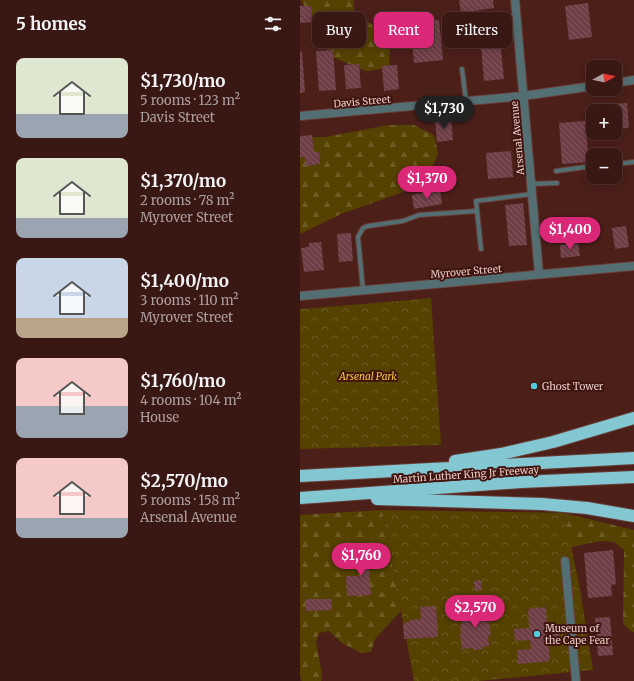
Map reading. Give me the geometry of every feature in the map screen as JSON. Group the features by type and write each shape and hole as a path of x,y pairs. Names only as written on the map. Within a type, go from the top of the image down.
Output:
{"highway":[{"path":"384,471 501,454 552,442 634,418"},
{"name":"Martin Luther King Jr Freeway","path":"300,476 634,458"},
{"name":"Martin Luther King Jr Freeway","path":"304,497 521,482 634,477"},
{"path":"304,497 542,504 587,508 634,516"}],"street":[{"name":"Arsenal Avenue","path":"514,0 539,274"},
{"path":"622,82 634,80"},
{"name":"Davis Street","path":"300,116 523,96 586,87"},
{"name":"Myrover Street","path":"300,296 634,266"},
{"path":"565,561 576,681"}],"lane":[{"path":"462,69 466,101"},
{"path":"622,163 634,162"},
{"path":"556,171 586,167"},
{"path":"531,184 557,183"},
{"path":"481,249 476,201 532,193"},
{"path":"363,290 358,237 363,228 403,221 419,215 477,211"}],"green space":[{"path":"301,0 353,0 354,12 312,12 312,20"},
{"path":"366,22 374,27 374,48 390,48 389,68 366,71 330,56 326,48 366,48"},
{"path":"388,125 414,125 434,135 438,153 426,184 341,214 300,234 300,137 325,137"},
{"name":"Arsenal Park","path":"431,298 441,445 300,449 300,309"},
{"path":"382,510 401,611 375,639 371,652 361,653 342,643 329,631 319,633 316,642 322,674 321,681 302,681 300,677 300,515"},
{"path":"382,510 564,513 580,589 593,670 478,681 414,681"},
{"path":"564,513 634,530 634,632 623,624 624,550 614,542 601,541 571,547"}],"building":[{"path":"459,0 493,0 494,8 461,12"},
{"path":"588,3 592,37 569,40 565,6"},
{"path":"300,6 311,6 312,22 300,23"},
{"path":"439,20 443,60 414,63 412,48 434,48 434,21"},
{"path":"481,48 501,48 504,79 484,81"},
{"path":"333,50 336,90 319,91 316,51"},
{"path":"300,52 302,52 305,92 300,93"},
{"path":"359,64 361,88 346,89 344,65"},
{"path":"397,65 399,89 384,91 382,66"},
{"path":"627,103 629,128 622,128 622,104 611,104"},
{"path":"451,119 453,140 437,142 435,120"},
{"path":"585,121 588,148 586,148 586,162 562,164 559,123"},
{"path":"312,135 314,152 319,152 320,164 306,166 305,157 300,157 300,136"},
{"path":"511,151 513,177 488,179 486,153"},
{"path":"440,190 442,204 414,209 412,195"},
{"path":"523,203 527,245 509,246 505,205"},
{"path":"626,226 629,247 615,249 612,228"},
{"path":"351,233 353,261 339,262 337,234"},
{"path":"321,242 324,270 304,272 301,248 309,247 309,243"},
{"path":"578,243 580,256 561,258 560,245"},
{"path":"613,550 616,584 611,585 612,596 588,598 584,553"},
{"path":"360,552 374,552 375,566 369,566 371,595 347,596 346,576 361,576"},
{"path":"481,580 482,590 475,591 474,581"},
{"path":"306,599 331,599 332,610 306,611"},
{"path":"485,604 486,622 489,622 491,635 488,636 489,646 482,647 483,649 462,649 460,634 460,625 462,624 461,613 475,611 474,606"},
{"path":"436,606 438,637 404,639 403,623 410,622 410,620 421,619 420,607"},
{"name":"Museum of the Cape Fear","path":"546,607 547,628 559,627 560,639 548,640 550,661 518,664 517,650 531,649 530,640 515,641 514,629 529,628 528,609"},
{"path":"610,617 613,655 598,656 595,618"}],"place":[{"name":"Ghost Tower","path":"534,386"},
{"name":"Museum of the Cape Fear","path":"537,634"}]}
